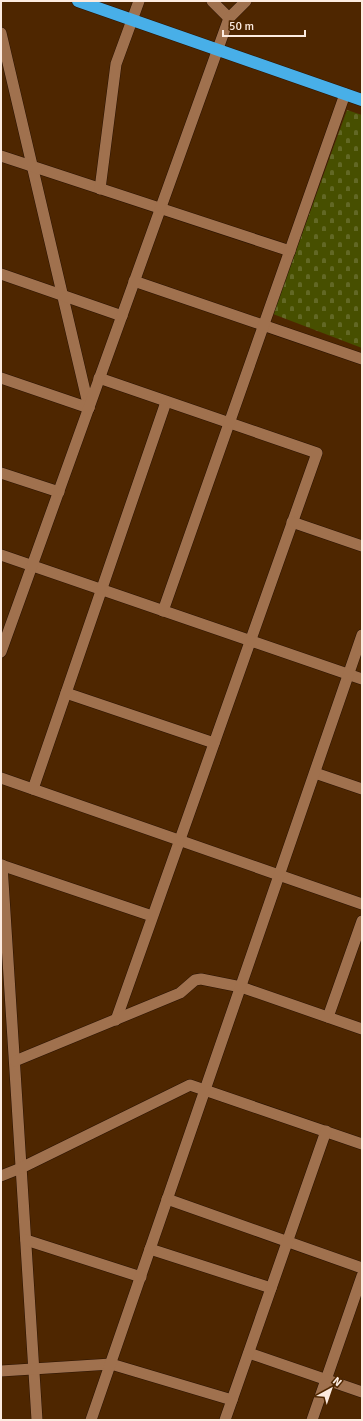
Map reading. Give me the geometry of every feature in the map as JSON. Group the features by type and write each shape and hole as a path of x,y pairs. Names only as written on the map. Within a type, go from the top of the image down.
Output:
{"highway":[{"path":"78,1 362,100"}],"street":[{"path":"100,189 116,64 139,1"},
{"path":"212,1 229,18"},
{"path":"1,652 229,18 246,1"},
{"path":"1,33 89,408"},
{"path":"163,611 345,94"},
{"path":"1,156 290,251"},
{"path":"1,274 122,316"},
{"path":"134,281 362,359"},
{"path":"1,378 89,408"},
{"path":"99,378 317,453 116,1020"},
{"path":"33,789 166,402"},
{"path":"1,472 59,492"},
{"path":"292,522 362,546"},
{"path":"1,555 362,679"},
{"path":"91,1420 362,635"},
{"path":"66,693 214,743"},
{"path":"315,773 362,789"},
{"path":"1,778 362,904"},
{"path":"37,1420 2,865 152,916"},
{"path":"328,1017 362,921"},
{"path":"15,1061 180,993 195,980 202,979 241,986 362,1029"},
{"path":"1,1176 21,1168 190,1084 362,1144"},
{"path":"225,1420 326,1131"},
{"path":"167,1199 362,1268"},
{"path":"26,1240 140,1277"},
{"path":"150,1249 271,1288"},
{"path":"312,1420 362,1276"},
{"path":"249,1353 362,1392"},
{"path":"1,1371 111,1364 232,1400"}],"green space":[{"path":"347,110 362,115 362,348 273,314"}]}
